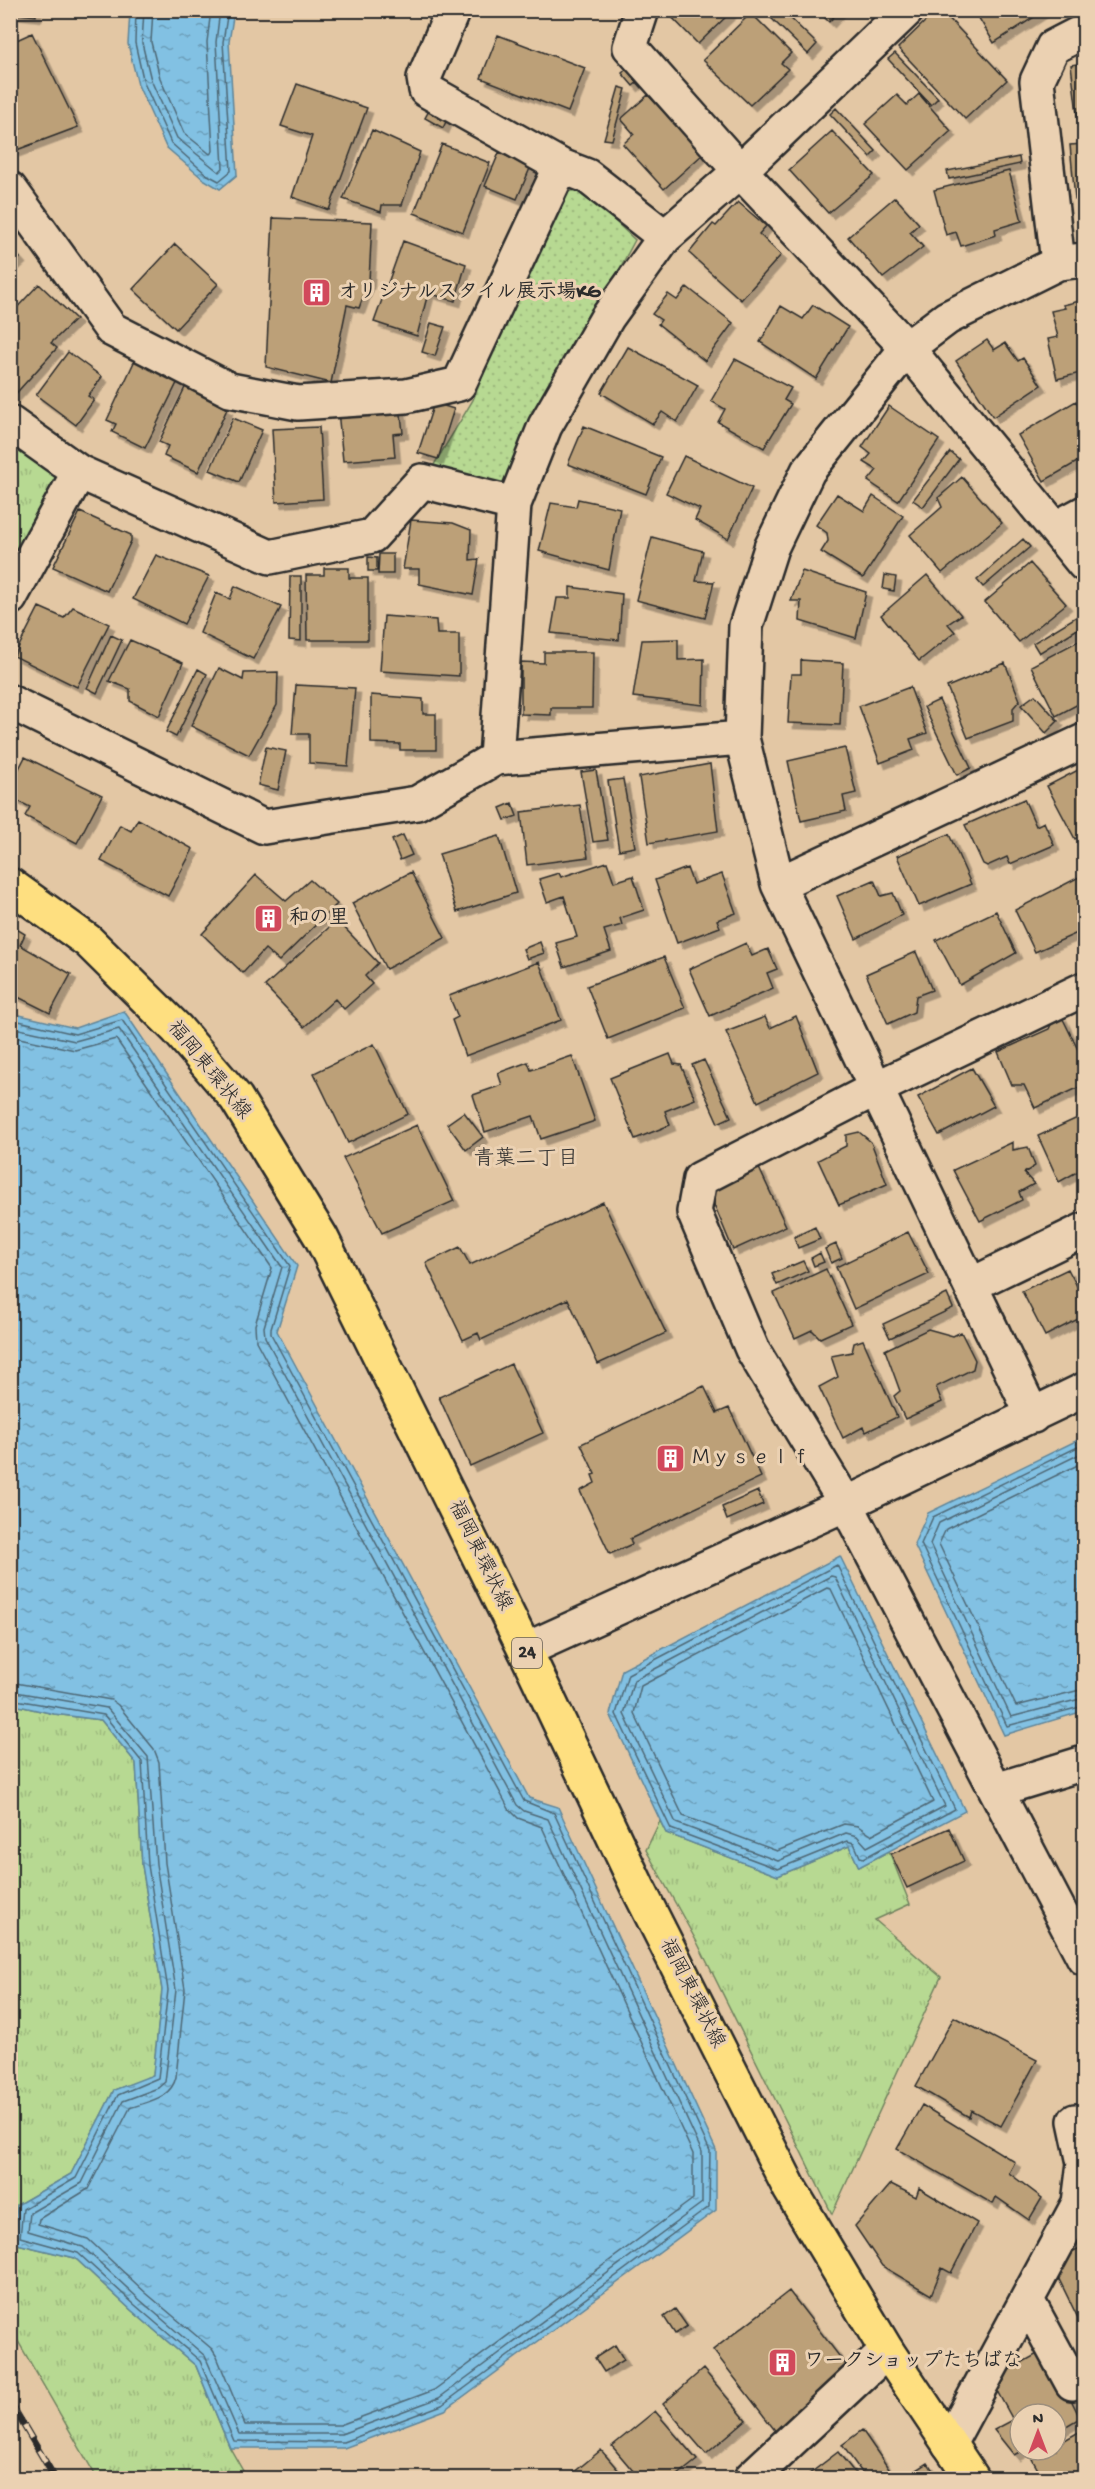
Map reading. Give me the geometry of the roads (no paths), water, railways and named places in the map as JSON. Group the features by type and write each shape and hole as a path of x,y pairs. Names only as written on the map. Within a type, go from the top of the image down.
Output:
{"main road":[{"name":"福岡東環状線","path":"10,885 88,941 177,1029 236,1098 321,1237 525,1650 639,1890 790,2189 887,2351 972,2478"}],"street":[{"path":"453,10 424,78 426,90 561,166 587,176 665,237"},
{"path":"642,10 630,46 740,171 906,348 1084,564"},
{"path":"496,758 514,504 545,426 607,318 665,237 740,171 907,10"},
{"path":"1033,1416 778,884 742,738 746,626 771,548 808,471 906,348 947,318 1071,262 1037,81 1053,47 1084,31"},
{"path":"10,189 111,329 230,390 298,403 406,396 459,384 561,166"},
{"path":"10,423 79,472 270,557 372,536 422,481 514,504"},
{"path":"10,598 79,472"},
{"path":"1056,528 1084,513"},
{"path":"10,702 264,827 417,803 496,758 742,738"},
{"path":"778,884 1084,741"},
{"path":"1084,988 877,1088 700,1179 694,1212 752,1349 846,1504 1084,1958"},
{"path":"971,1285 1084,1230"},
{"path":"525,1650 846,1504 1084,1390"},
{"path":"996,1790 1084,1763"},
{"path":"949,2444 1079,2203 1084,2163 1075,2121"},
{"path":"1027,2300 1072,2383"},
{"path":"751,2478 887,2351"}],"water":[{"path":"130,11 234,11 229,42 237,175 220,189 203,179 166,147 138,85 128,44"},
{"path":"124,1011 297,1266 277,1331 529,1798 558,1807 716,2150 716,2210 445,2410 344,2448 230,2448 196,2366 75,2258 13,2243 17,2205 71,2174 114,2090 153,2075 162,1990 142,1865 136,1763 101,1720 54,1714 10,1704 11,1013 75,1028"},
{"path":"1084,1437 1084,1711 1004,1735 914,1544 928,1513"},
{"path":"840,1556 965,1811 859,1867 849,1846 778,1876 666,1833 610,1714 622,1670"}],"railway":[{"path":"10,2402 55,2478"}],"place":[{"name":"オリジナルスタイル展示場KG","path":"317,293"},
{"name":"和の里","path":"268,919"},
{"name":"Ｍｙｓｅｌｆ","path":"670,1459"},
{"name":"ワークショップたちばな","path":"783,2362"}],"district":[{"name":"青葉二丁目","path":"526,1160"}]}
